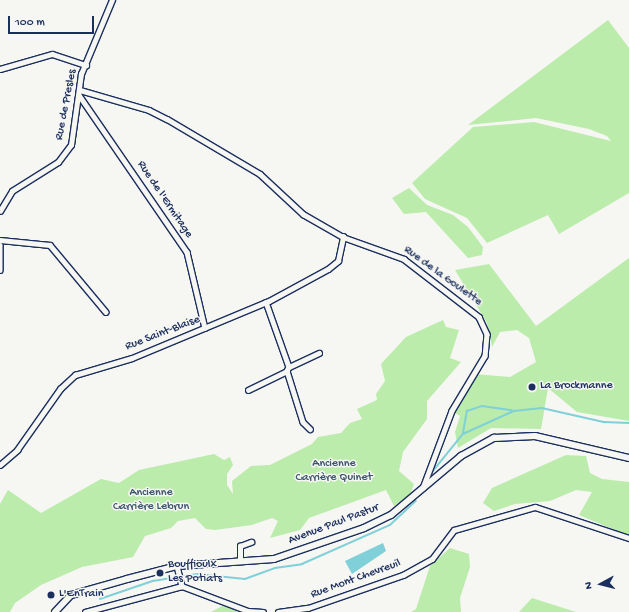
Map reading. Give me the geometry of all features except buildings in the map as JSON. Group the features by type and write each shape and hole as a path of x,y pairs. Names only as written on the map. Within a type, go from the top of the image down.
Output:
{"main road":[{"name":"Avenue Paul Pastur","path":"55,612 61,602 76,593 177,566 274,558 364,528 391,515 476,446 505,436 535,436 629,458"}],"street":[{"name":"Rue de Presles","path":"0,211 12,191 58,162 71,145 79,95 86,65 112,0"},
{"path":"0,69 52,54 86,65"},
{"name":"Rue de la Goulette","path":"80,90 149,110 167,119 260,174 303,214 343,237 404,259 471,310 484,325 484,356 452,411 422,489"},
{"name":"Rue de l'Ermitage","path":"79,95 187,252 205,328"},
{"name":"Rue Saint-Blaise","path":"0,465 17,450 60,389 75,375 132,358 266,302 328,269 338,261 343,237"},
{"path":"0,240 50,244 106,312"},
{"path":"0,245 0,270"},
{"path":"266,302 288,369 303,422 310,429"},
{"path":"248,390 319,353"},
{"name":"Rue Mont Chevreuil","path":"278,612 308,608 403,575 432,559 454,530 480,520 535,508 629,538"},
{"path":"240,561 240,546 252,542"},
{"path":"177,566 182,584"},
{"path":"85,612 182,584 248,611 264,612"}],"green space":[{"path":"608,20 629,48 629,193 559,234 548,215 487,243 467,218 425,199 412,183 473,127 534,122 611,141 607,136 589,129 536,118 468,125"},
{"path":"409,188 427,205 453,215 468,227 483,247 482,255 468,258 426,212 404,214 392,198"},
{"path":"629,258 629,421 577,412 548,388 541,429 491,428 458,448 455,432 460,416 452,411 474,374 510,377 536,362 529,338 517,330 500,332 492,347 487,323 455,270 489,264 536,326"},
{"path":"443,320 446,327 459,330 450,358 461,362 427,401 427,419 403,452 399,471 414,484 410,495 394,506 386,490 309,518 300,530 270,538 278,521 272,518 252,525 215,530 206,529 195,518 178,521 171,528 145,536 133,557 82,567 41,585 15,603 10,612 0,612 0,504 8,490 41,513 101,479 119,483 139,470 214,454 224,460 230,457 233,465 227,474 227,485 233,494 232,481 251,466 270,465 312,444 318,437 341,433 350,423 362,419 357,409 377,400 376,394 385,381 381,364 406,337"},
{"path":"566,455 586,456 590,473 602,479 629,482 629,536 579,515 592,492 576,490 550,501 515,504 494,511 483,503 492,488"},
{"path":"450,548 469,554 470,567 460,598 461,612 411,612 416,609 430,566"},
{"path":"532,598 576,612 519,612"},
{"path":"222,606 237,609 237,612 211,612"}],"water":[{"path":"383,543 386,551 352,574 345,561"}],"waterway":[{"path":"463,433 467,411 482,406 512,410"},
{"path":"433,471 463,434 514,411 542,408 604,422 629,423"},
{"path":"100,599 153,581 197,574 245,579 275,568 302,564 390,525 416,501"}],"place":[{"name":"La Brockmanne","path":"532,387"},
{"name":"Bouffioulx Les Potiats","path":"160,573"},
{"name":"L'EnTrain","path":"51,595"}],"park label":[{"name":"Ancienne Carrière Quinet","path":"334,472"},
{"name":"Ancienne Carrière Lebrun","path":"151,501"}]}
